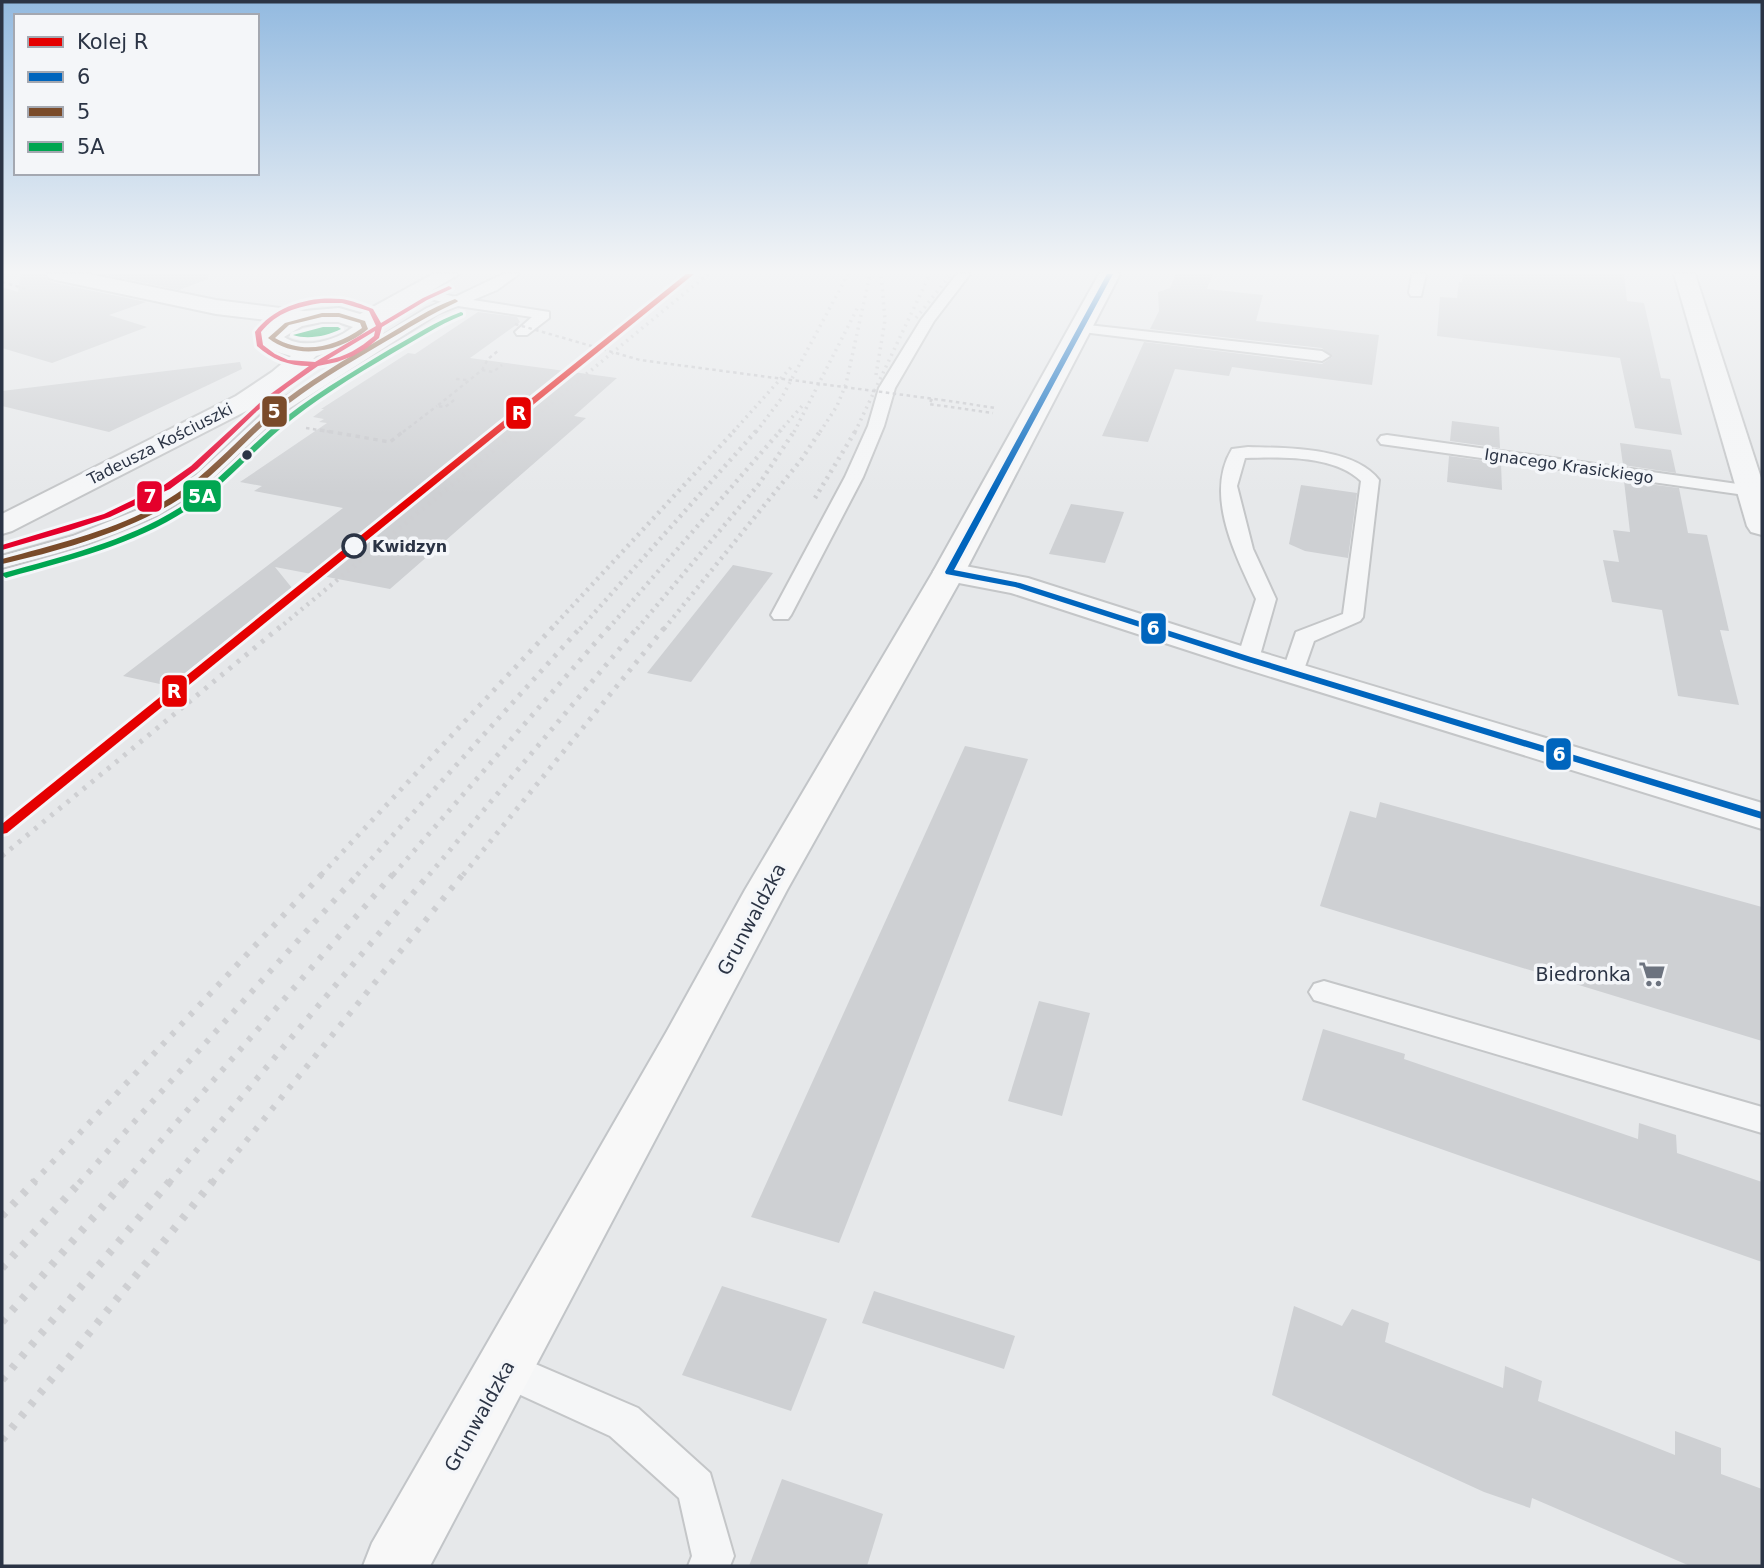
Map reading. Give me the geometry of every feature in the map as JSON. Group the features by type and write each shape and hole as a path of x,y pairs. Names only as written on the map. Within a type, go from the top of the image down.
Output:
{"main road":[{"name":"Grunwaldzka","path":"395,1566 684,1044 766,890 1035,418 1070,347"}],"street":[{"path":"287,347 326,347"},
{"path":"1709,347 1753,479 1762,526"},
{"name":"Tadeusza Kościuszki","path":"2,525 208,421 271,385 293,369 309,349"},
{"path":"949,572 1017,584 1248,659 1762,816"}],"lane":[{"path":"2,562 80,540 152,511 202,479 276,410 374,347"},
{"path":"781,615 854,477 876,426 887,388 912,347"},
{"path":"1245,347 1322,356"},
{"path":"271,385 303,391"},
{"name":"Ignacego Krasickiego","path":"1387,440 1753,479"},
{"path":"1248,659 1266,599 1242,549 1228,486 1238,453 1251,451 1300,456 1352,465 1370,480 1353,617 1304,636 1293,673"},
{"path":"1324,992 1762,1120"},
{"path":"505,1369 624,1422 696,1486 713,1556 709,1566"}],"path":[{"path":"300,427 390,442 482,370 499,347"},
{"path":"591,347 640,360 1000,409"},
{"path":"482,370 493,372 502,365"},
{"path":"456,379 468,381"},
{"path":"932,399 929,404 997,414"},
{"path":"437,406 445,407 454,400"}],"building":[{"path":"2,347 94,347 52,363"},
{"path":"425,347 485,347 470,358 617,378 574,416 586,418 390,589 275,567 292,588 169,686 123,676 343,508 254,491 262,486 240,482 327,423 319,422 324,419 313,417 324,409 321,409 408,353 415,354"},
{"path":"1142,347 1186,347 1322,364 1332,357 1322,348 1315,347 1377,347 1372,385 1232,367 1229,376 1175,369 1148,442 1102,436"},
{"path":"1530,347 1654,347 1661,378 1670,379 1682,435 1635,428 1620,358"},
{"path":"240,362 242,369 109,432 2,406 2,391"},
{"path":"1452,421 1499,427 1500,448 1450,441"},
{"path":"1620,443 1671,450 1676,473 1623,465"},
{"path":"1449,456 1501,463 1502,490 1447,482"},
{"path":"1624,481 1679,488 1688,533 1707,535 1729,631 1720,630 1739,705 1678,696 1662,610 1612,602 1603,560 1619,562 1613,530 1630,532"},
{"path":"1301,485 1357,493 1348,558 1305,551 1289,544"},
{"path":"1071,504 1124,512 1105,563 1049,554"},
{"path":"733,565 773,573 691,682 647,673"},
{"path":"965,746 1028,759 839,1243 751,1217"},
{"name":"Biedronka","path":"1380,802 1762,907 1762,1041 1320,906 1350,811 1376,818"},
{"path":"1039,1001 1090,1013 1062,1116 1008,1101"},
{"path":"1323,1029 1405,1054 1404,1059 1638,1139 1639,1123 1676,1135 1677,1153 1762,1182 1762,1262 1302,1100"},
{"path":"722,1286 827,1319 791,1411 682,1375"},
{"path":"874,1291 1015,1336 1004,1369 862,1323"},
{"path":"1294,1306 1342,1326 1352,1309 1389,1323 1385,1342 1503,1388 1505,1366 1542,1381 1538,1401 1675,1455 1675,1431 1721,1448 1721,1474 1762,1489 1762,1566 1690,1566 1532,1498 1530,1508 1484,1492 1272,1395"},
{"path":"782,1479 883,1514 867,1566 749,1566"}],"railway":[{"path":"516,432 619,347"},
{"path":"756,432 781,399 809,347"},
{"path":"794,432 837,347"},
{"path":"820,432 837,406 846,384 854,347"},
{"path":"876,375 881,347"},
{"path":"856,430 895,347"},
{"path":"733,432 793,365"},
{"path":"779,432 803,405"},
{"path":"278,629 518,430"},
{"path":"551,629 735,430"},
{"path":"580,629 757,430"},
{"path":"608,629 781,430"},
{"path":"637,629 759,484 795,430"},
{"path":"664,629 801,460 821,430"},
{"path":"815,498 856,430"},
{"path":"2,856 280,627"},
{"path":"321,875 553,627"},
{"path":"357,875 581,627"},
{"path":"393,875 609,627"},
{"path":"429,875 638,627"},
{"path":"463,875 665,627"},
{"path":"33,1183 323,873"},
{"path":"79,1183 359,873"},
{"path":"124,1183 394,873"},
{"path":"169,1183 430,873"},
{"path":"212,1183 464,873"},
{"path":"2,1216 35,1181"},
{"path":"2,1268 81,1181"},
{"path":"2,1322 125,1181"},
{"path":"2,1380 170,1181"},
{"path":"2,1440 213,1181"}],"rail line":[{"name":"R","path":"2,830 600,347"}],"transit line":[{"name":"7","path":"262,347 272,355 303,364 335,361 365,347"},
{"name":"5","path":"292,347 306,350 326,347"},
{"name":"7","path":"2,548 107,515 167,487 194,467 267,399 344,347"},
{"name":"5","path":"2,562 113,528 176,498 215,468 292,397 371,347"},
{"name":"5A","path":"6,575 75,556 121,540 165,520 212,488 303,407 398,347"},
{"name":"6","path":"949,572 1070,347"},
{"name":"6","path":"949,572 1017,585 1248,659 1762,816"}],"place":[{"name":"Kwidzyn","path":"354,546"},
{"name":"Biedronka","path":"1652,974"}]}
